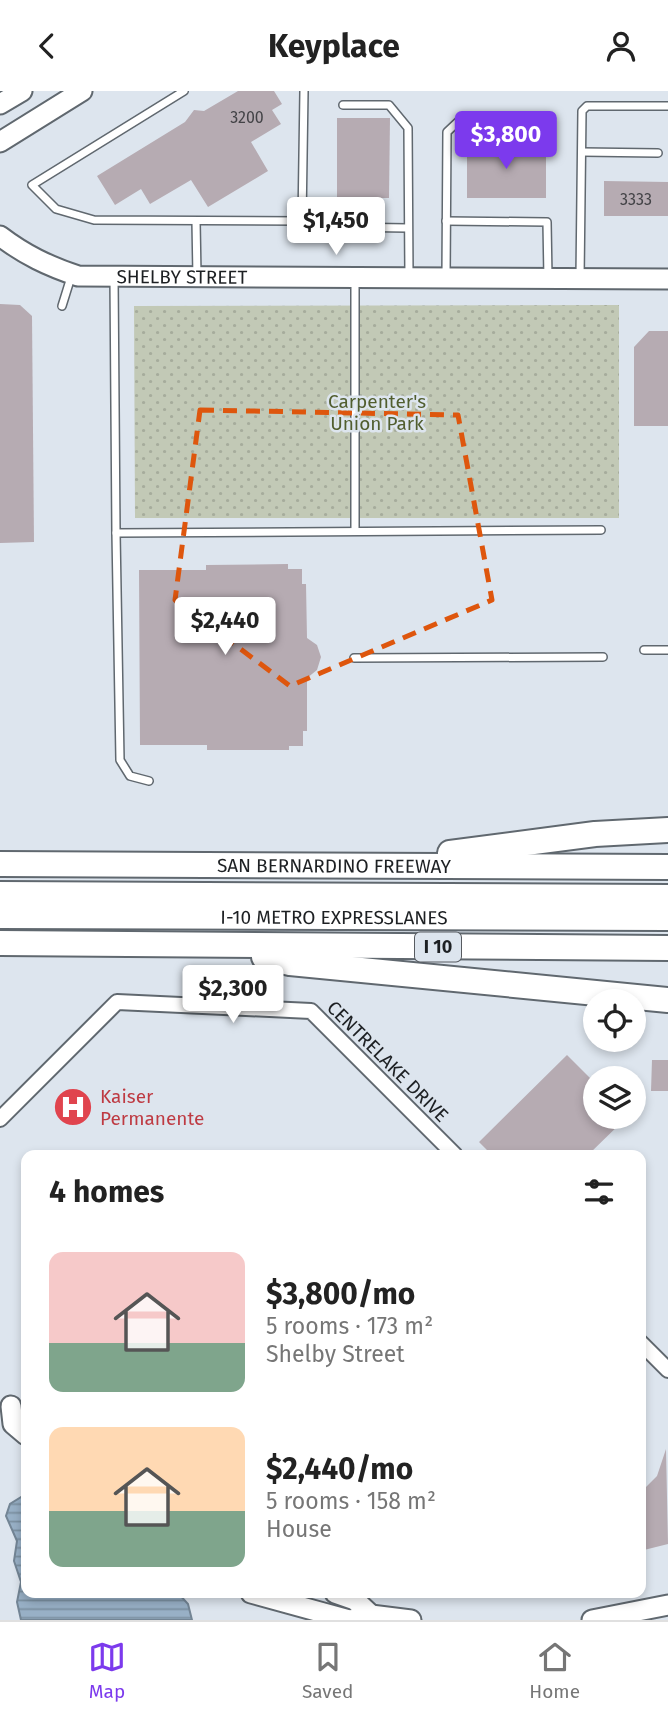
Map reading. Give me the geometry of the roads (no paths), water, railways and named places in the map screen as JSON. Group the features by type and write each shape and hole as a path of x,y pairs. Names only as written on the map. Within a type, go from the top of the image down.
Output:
{"highway":[{"path":"354,866 595,834 668,830"},
{"name":"SAN BERNARDINO FREEWAY","path":"0,864 668,867"},
{"name":"I-10 METRO EXPRESSLANES","path":"0,894 668,897"},
{"name":"I-10 METRO EXPRESSLANES","path":"0,916 668,918"},
{"name":"I 10","path":"0,943 668,948"},
{"path":"209,946 290,963 668,1000"}],"street":[{"path":"0,104 22,91"},
{"path":"0,142 82,91"},
{"name":"SHELBY STREET","path":"0,236 22,253 72,274 668,279"},
{"name":"CENTRELAKE DRIVE","path":"0,1119 117,1002 311,1011 450,1150"},
{"path":"646,1348 668,1370"},
{"path":"12,1404 13,1424 21,1431"},
{"path":"269,1598 350,1620 371,1615 411,1620"},
{"path":"352,1598 371,1615"},
{"path":"592,1620 668,1605"}],"lane":[{"path":"179,92 32,185 55,209 94,220 302,221 304,91"},
{"path":"343,105 388,105 408,128 409,278"},
{"path":"580,278 582,110 587,106 668,106"},
{"path":"446,278 447,132 463,117 544,117"},
{"path":"582,152 658,153"},
{"path":"196,221 197,276"},
{"path":"446,221 547,222 548,278"},
{"path":"338,227 408,228"},
{"path":"62,306 72,274"},
{"path":"114,276 120,760 130,776 149,782"},
{"path":"355,277 355,531"},
{"path":"116,533 601,530"},
{"path":"644,650 668,650"},
{"path":"354,658 603,657"}],"water":[{"path":"21,1497 21,1582 14,1561 17,1541 6,1516 10,1504"},
{"path":"21,1582 21,1598 183,1598 188,1604 192,1620 21,1620 17,1602"}],"place":[{"name":"Kaiser Permanente","path":"73,1107"}],"park label":[{"name":"Carpenter's Union Park","path":"377,412"}]}
